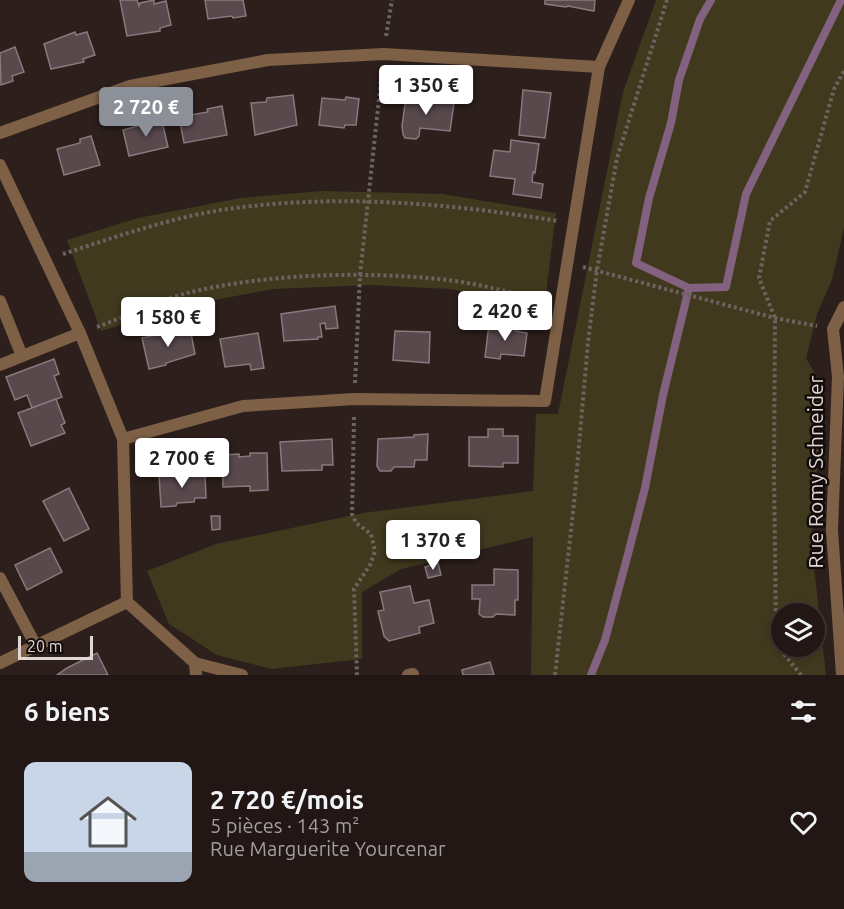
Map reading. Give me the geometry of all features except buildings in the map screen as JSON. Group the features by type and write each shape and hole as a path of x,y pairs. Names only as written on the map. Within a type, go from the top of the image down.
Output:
{"street":[{"path":"123,439 243,406 354,399 545,401 599,67 629,0"},
{"path":"0,133 130,86 268,60 384,54 599,67"},
{"path":"0,165 80,333 123,439 127,602 196,669 242,675"},
{"path":"0,301 22,356"},
{"path":"833,329 844,307"},
{"name":"Rue Romy Schneider","path":"833,329 841,377 832,530 842,675"},
{"path":"0,365 80,333"},
{"path":"0,578 36,646"},
{"path":"0,663 127,602"}],"path":[{"path":"357,675 354,589 370,565 375,551 371,534 356,523 352,514 354,399 360,275 392,0"},
{"path":"555,675 597,270 617,158 667,0"},
{"path":"801,675 779,648 776,633 775,318 759,278 770,221 805,192 834,89 844,71"},
{"path":"45,260 161,223 220,210 314,201 445,205 574,223"},
{"path":"567,262 775,318 833,329"},
{"path":"80,333 186,294 229,285 285,278 360,275 439,279 561,303"}],"shaded area":[{"path":"656,0 844,0 844,228 832,280 817,314 806,358 824,390 811,539 818,603 771,603 771,657 824,657 826,675 531,675 533,537 401,569 362,592 362,659 271,669 217,655 169,624 147,571 216,544 363,513 533,491 536,414 558,414 623,92"},
{"path":"322,191 442,194 556,213 544,309 450,289 370,285 273,289 183,306 101,331 67,240 138,218 240,198"}],"waterway":[{"path":"711,0 700,19 679,80 671,123 649,198 636,263 689,288 726,287 746,194 841,0"},
{"path":"591,675 605,640 645,488 663,395 689,288"}]}
